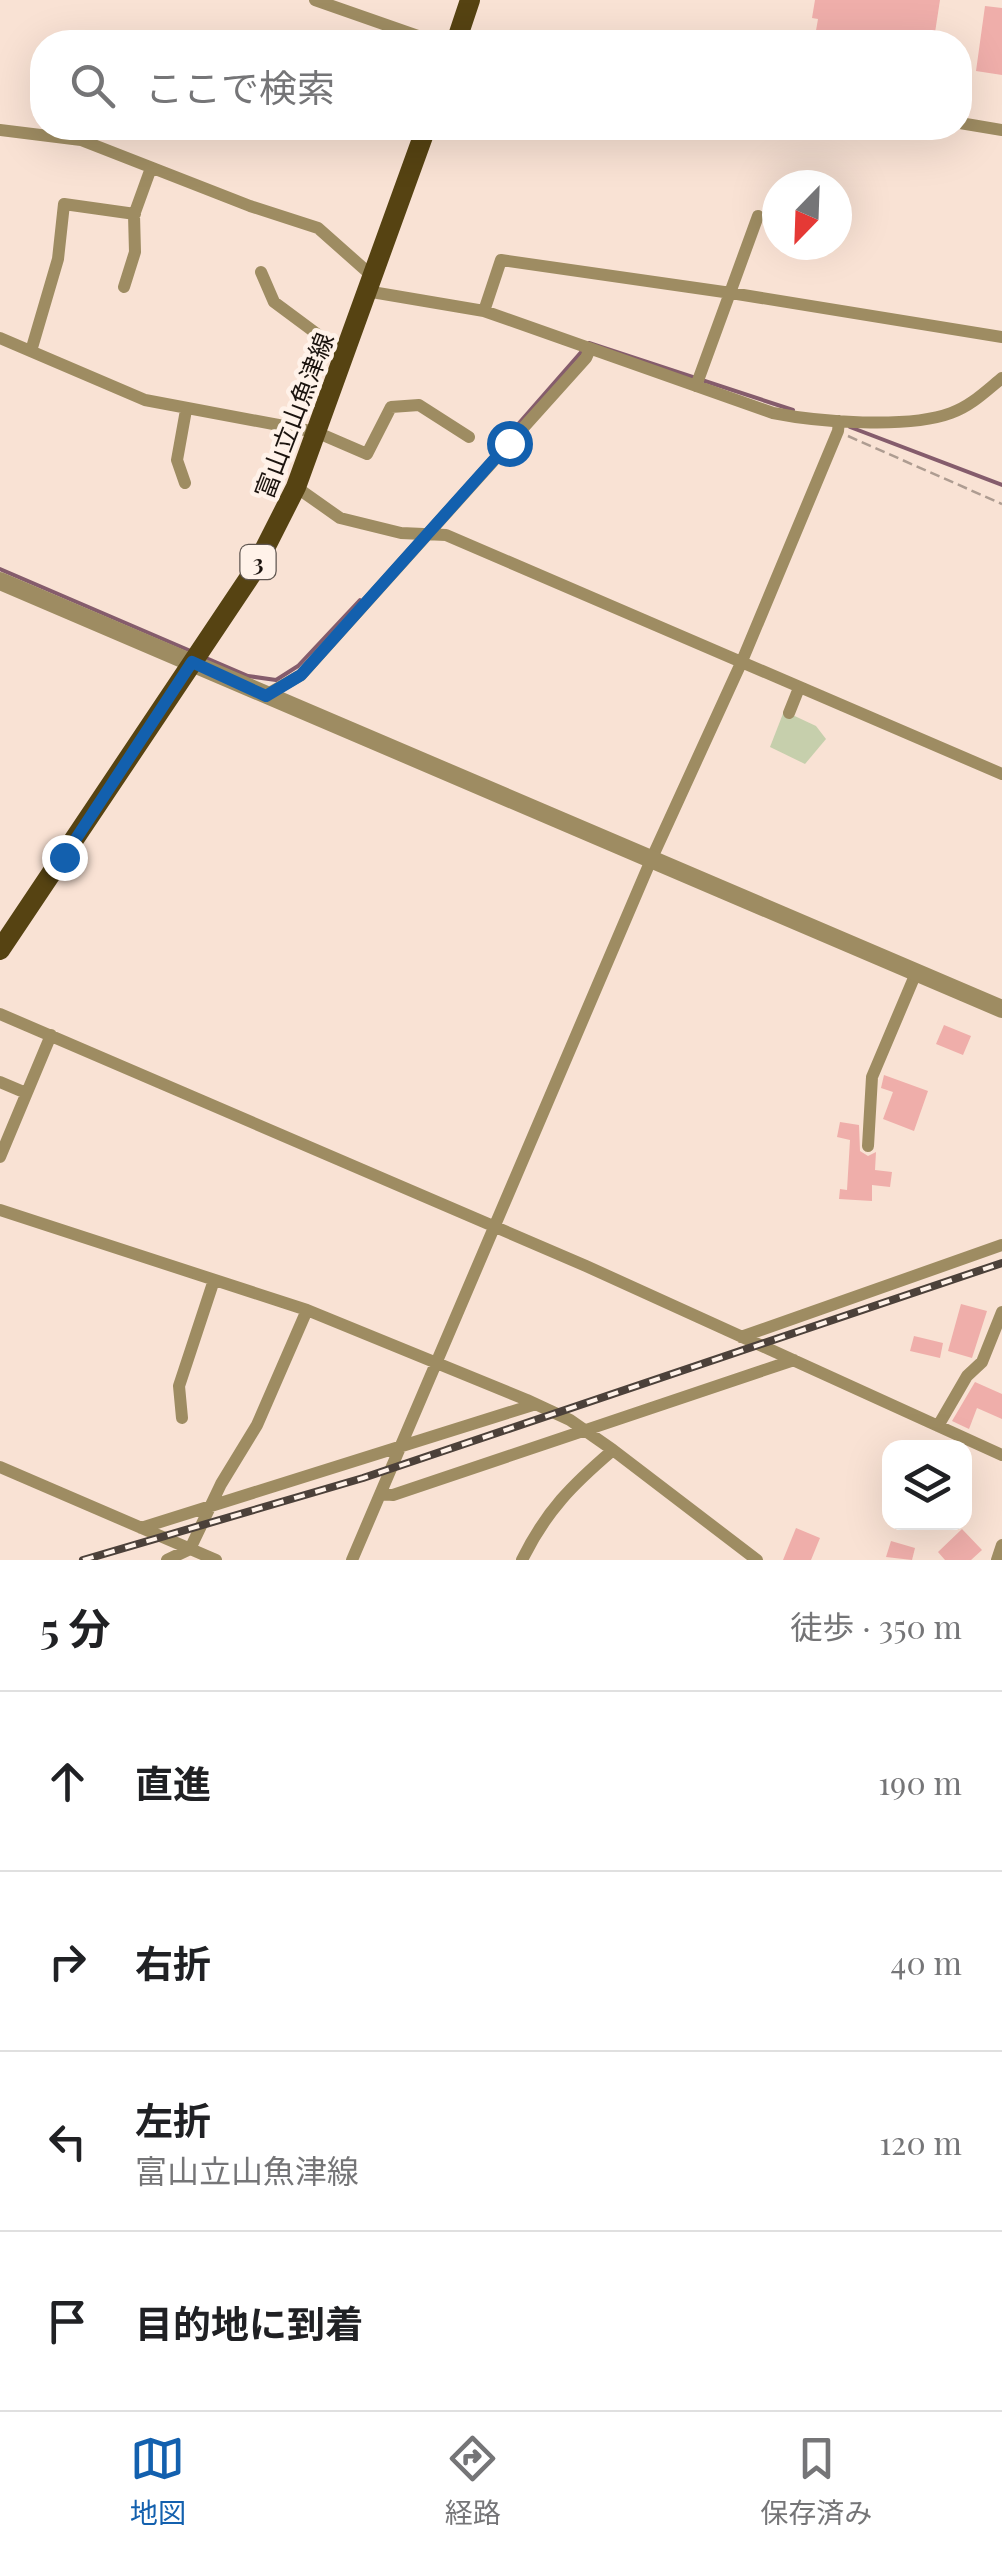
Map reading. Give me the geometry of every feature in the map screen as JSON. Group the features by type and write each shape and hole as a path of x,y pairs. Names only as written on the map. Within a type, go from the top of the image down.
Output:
{"main road":[{"path":"460,30 470,0"},
{"name":"富山立山魚津線","path":"0,950 252,572 296,488 422,140"}],"street":[{"path":"315,0 401,30"},
{"path":"972,125 1002,130"},
{"path":"0,130 30,134"},
{"path":"81,140 250,206 318,228 368,283 484,311 773,413 838,426 918,419 966,407 1002,378"},
{"path":"124,287 135,252 135,214 151,168"},
{"path":"31,351 58,259 64,204 135,214"},
{"path":"696,386 758,216"},
{"path":"484,311 501,260 731,292 1002,337"},
{"path":"261,272 274,302 344,354"},
{"path":"0,338 144,400 316,432 367,454 391,407 419,405 469,437"},
{"path":"266,696 301,675 590,350"},
{"path":"185,484 177,460 186,410"},
{"path":"352,1560 651,860 742,661 838,426"},
{"path":"296,488 340,518 400,533 446,535 1002,774"},
{"path":"0,581 1002,1009"},
{"path":"789,713 799,688"},
{"path":"868,1146 872,1077 916,973"},
{"path":"0,1014 742,1337 1002,1455"},
{"path":"0,1157 51,1035"},
{"path":"0,1082 26,1094"},
{"path":"0,1210 307,1310 536,1404 585,1430 756,1560"},
{"path":"742,1337 1002,1245"},
{"path":"182,1418 179,1386 214,1280"},
{"path":"167,1560 190,1549 210,1506 258,1425 307,1310"},
{"path":"938,1426 967,1376 982,1362 1002,1312"},
{"path":"381,1494 392,1495 794,1360"},
{"path":"141,1528 536,1404"},
{"path":"522,1560 549,1511 613,1450"},
{"path":"0,1467 216,1560"},
{"path":"998,1560 1002,1545"}],"path":[{"path":"838,426 1002,504"}],"green space":[{"path":"784,711 816,726 826,739 805,764 770,747"}],"building":[{"path":"815,0 940,0 935,30 816,30 818,19 812,18"},
{"path":"985,6 1002,8 1002,75 976,71"},
{"path":"944,1025 971,1036 963,1055 936,1044"},
{"path":"884,1075 928,1091 914,1131 883,1119 893,1092 881,1088"},
{"path":"840,1122 859,1125 860,1151 868,1156 876,1152 875,1170 892,1172 890,1187 872,1185 872,1201 839,1199 840,1189 847,1190 850,1140 837,1137"},
{"path":"961,1304 987,1311 972,1358 948,1351"},
{"path":"914,1336 943,1343 940,1358 910,1351"},
{"path":"975,1382 1002,1394 1002,1419 977,1408 969,1429 952,1421"},
{"path":"796,1528 820,1538 811,1560 783,1560"},
{"path":"961,1530 982,1550 971,1560 945,1560 938,1552"},
{"path":"891,1541 915,1548 912,1560 886,1557"}],"waterway":[{"path":"589,343 793,410"},
{"path":"507,437 583,350"},
{"path":"850,427 1002,485"},
{"path":"0,569 193,652"},
{"path":"206,658 248,676 276,680 298,666 360,600"}],"railway":[{"path":"83,1560 363,1478 1002,1263"}],"route":[{"path":"64,857 192,662 266,696 301,675 509,443"}]}
